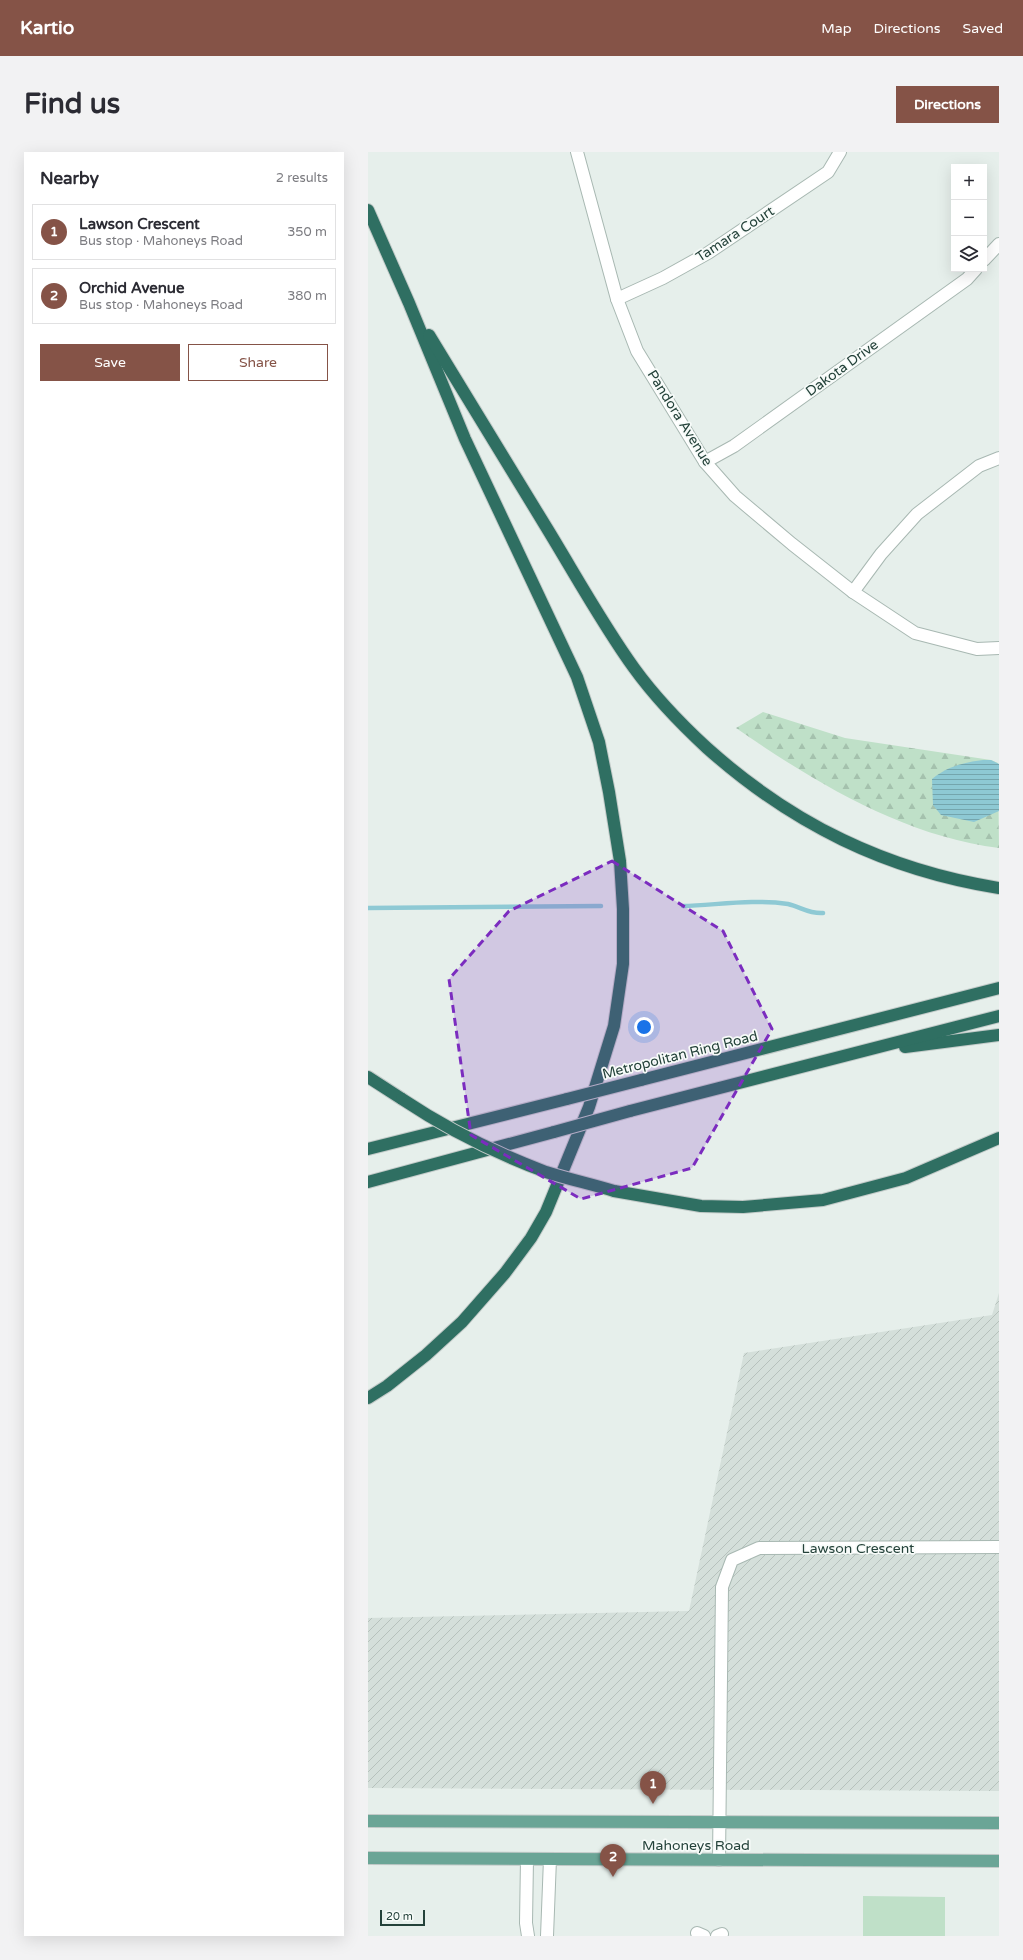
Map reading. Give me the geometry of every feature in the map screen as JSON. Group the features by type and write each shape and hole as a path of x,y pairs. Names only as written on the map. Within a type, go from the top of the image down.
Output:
{"highway":[{"path":"368,210 409,303 465,440 576,677 599,742 610,792 620,861 623,909 622,964 614,1026 589,1107 546,1212 531,1238 505,1273 462,1322 426,1355 387,1386 368,1398"},
{"path":"409,303 634,668 688,730 725,763 761,792 793,814 831,835 869,853 919,870 965,882 999,888"},
{"name":"Metropolitan Ring Road","path":"368,1149 999,988"},
{"path":"368,1182 630,1111 999,1016"},
{"path":"858,1053 999,1035"},
{"path":"368,1078 432,1119 507,1156 547,1172 614,1191 700,1206 743,1207 823,1200 906,1178 999,1138"}],"main road":[{"name":"Mahoneys Road","path":"368,1821 999,1823"},
{"name":"Mahoneys Road","path":"368,1858 999,1861"}],"street":[{"name":"Pandora Avenue","path":"577,152 617,299 637,351 705,462 735,496 792,544 854,592 915,633 977,649 999,648"},
{"name":"Tamara Court","path":"617,299 663,278 708,253 828,172 840,152"},
{"path":"987,257 999,244"},
{"name":"Dakota Drive","path":"705,462 734,446 961,283 973,272"},
{"path":"854,592 881,554 917,514 979,466 999,458"},
{"name":"Lawson Crescent","path":"719,1860 718,1822 722,1587 732,1560 759,1548 999,1547"},
{"path":"527,1859 526,1923 528,1936"},
{"path":"547,1936 550,1859"}],"highlighted area":[{"path":"612,861 723,931 772,1029 692,1168 581,1199 471,1135 449,979 509,911"}],"shaded area":[{"path":"999,1293 999,1791 368,1788 368,1618 689,1611 744,1353 992,1315"}],"green space":[{"path":"763,712 845,738 991,760 998,763 999,848 963,842 928,832 894,819 828,787 796,768 736,728"},
{"path":"863,1896 945,1897 945,1936 863,1936"}],"water":[{"path":"983,760 991,760 999,764 999,811 974,822 941,815 933,805 932,779 943,771 956,766"}],"waterway":[{"path":"683,906 762,902 788,904 809,911 823,913"},
{"path":"368,908 601,906"}],"place":[{"name":"Lawson Crescent","path":"653,1804"},
{"name":"Orchid Avenue","path":"613,1877"}]}
